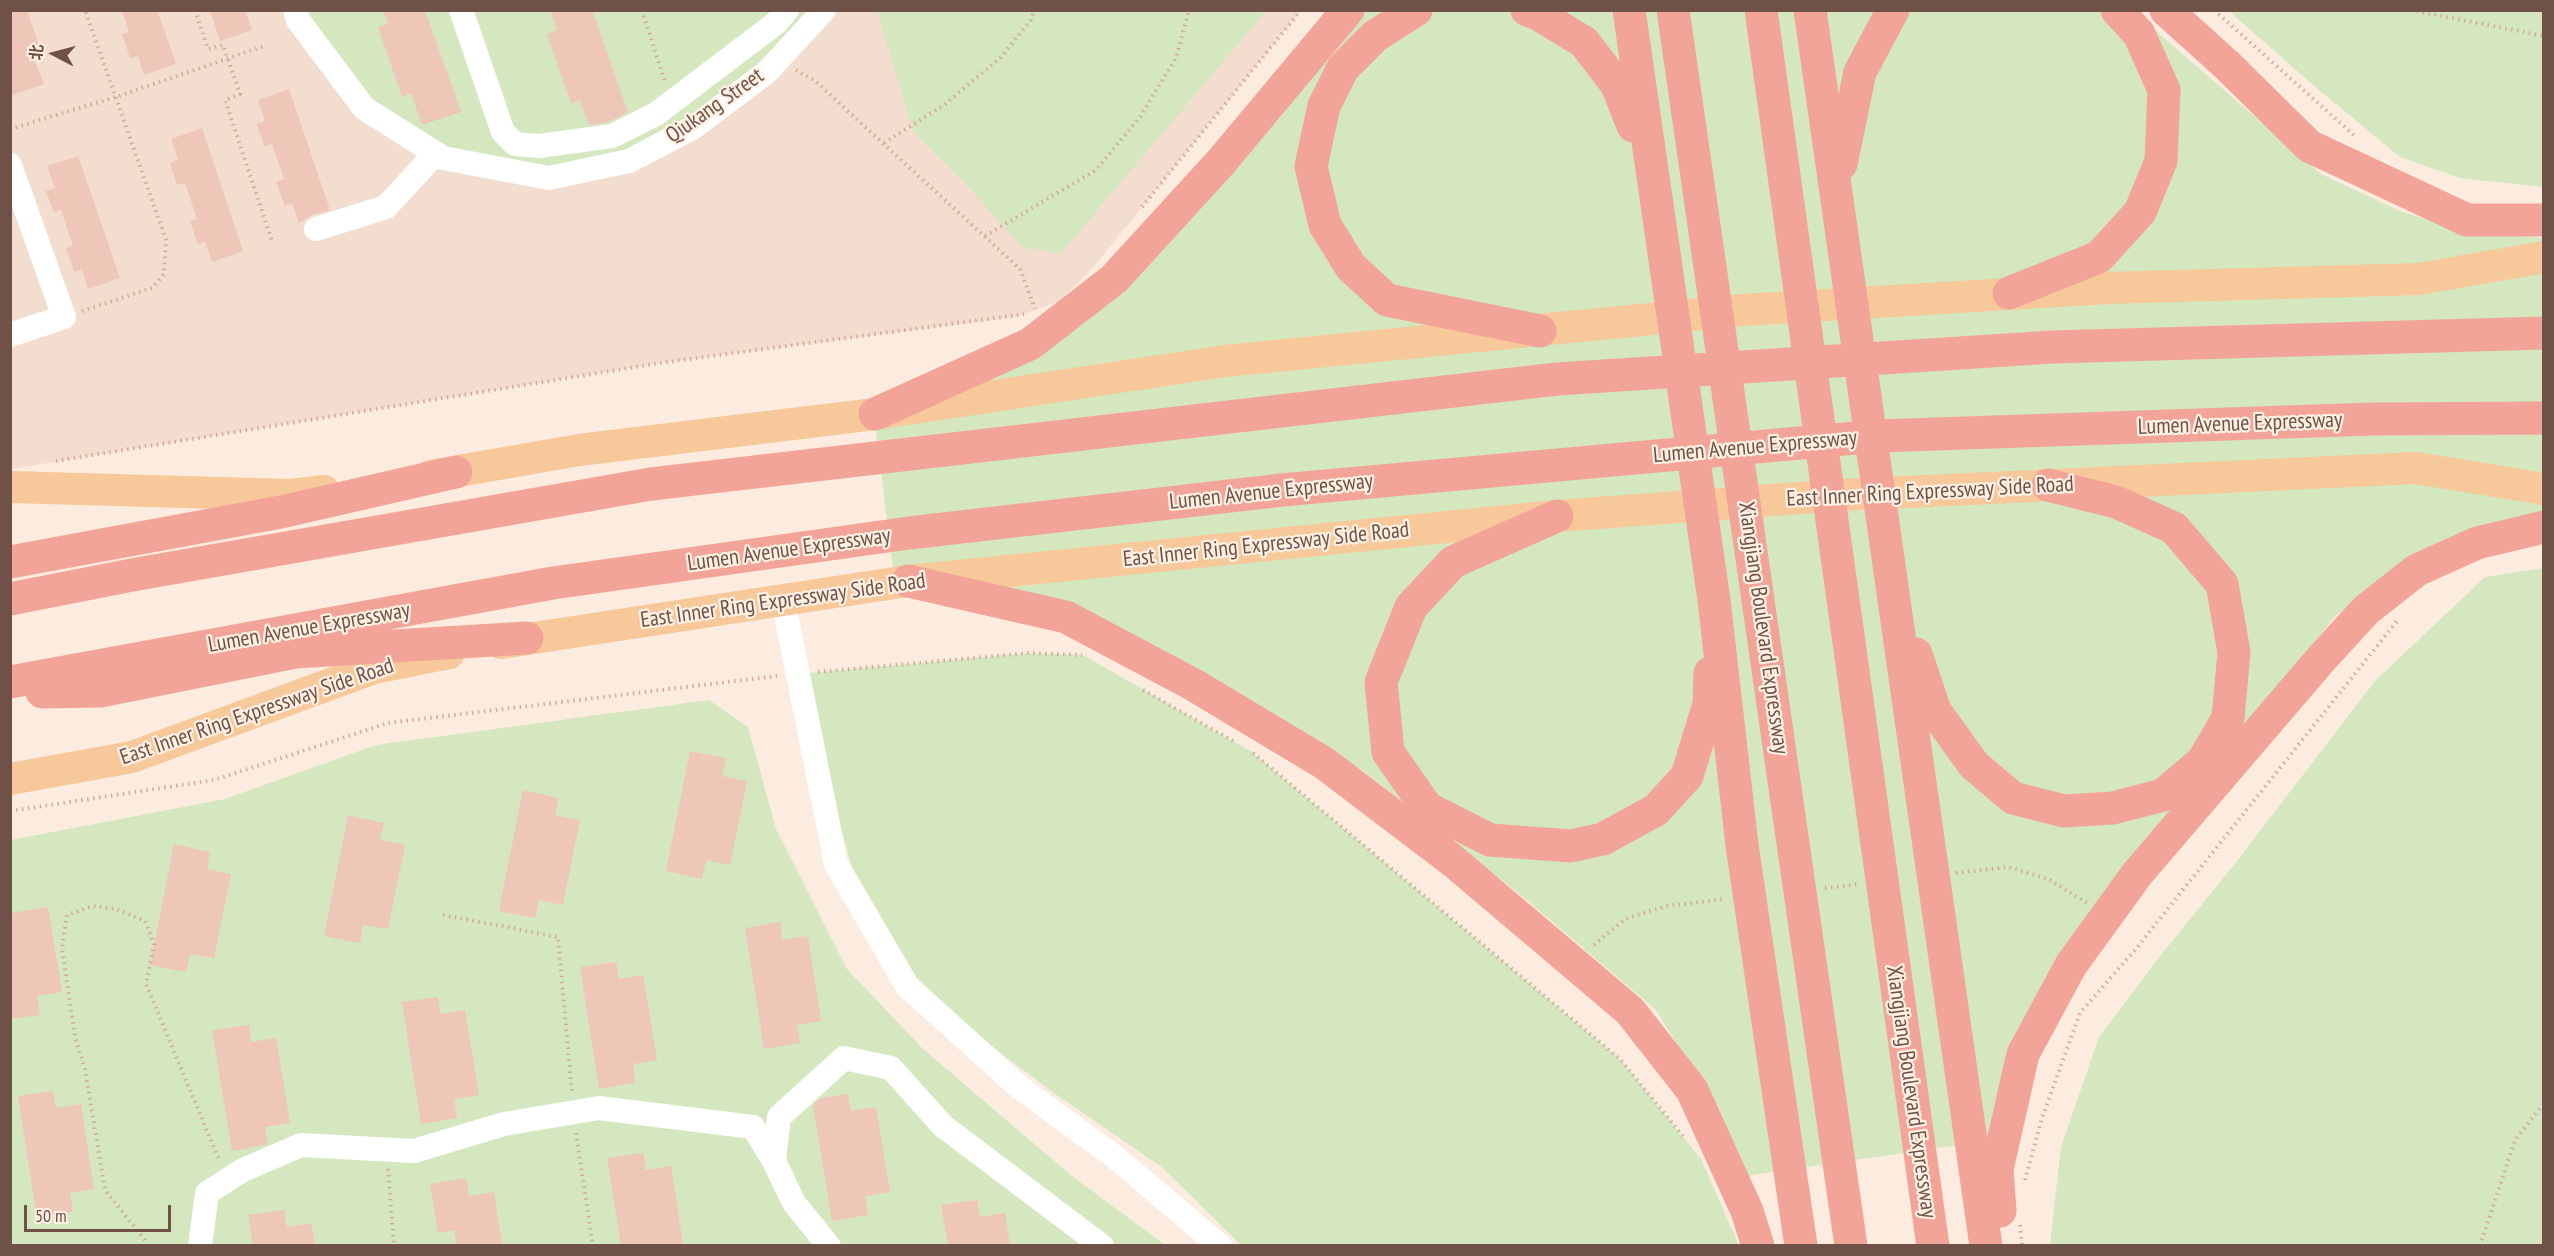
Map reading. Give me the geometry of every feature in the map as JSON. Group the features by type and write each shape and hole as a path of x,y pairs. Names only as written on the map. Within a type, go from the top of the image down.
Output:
{"highway":[{"path":"875,414 1030,344 1114,279 1221,162 1348,10"},
{"path":"1416,10 1375,36 1343,68 1323,106 1311,166 1325,225 1351,267 1387,300 1540,331"},
{"path":"1527,10 1584,42 1617,86 1651,168"},
{"path":"1629,10 1714,600 1742,845 1799,1231"},
{"name":"Xiangjiang Boulevard Expressway","path":"1673,10 1851,1245"},
{"name":"Xiangjiang Boulevard Expressway","path":"1761,10 1933,1245"},
{"path":"1810,10 1889,573 1991,1242"},
{"path":"1836,186 1860,72 1893,10"},
{"path":"2009,293 2099,257 2140,212 2162,161 2164,90 2139,34 2117,10"},
{"path":"2166,10 2228,66 2309,146 2467,220 2544,220"},
{"path":"10,599 132,575 651,484 1557,380 2053,347 2544,333"},
{"name":"Lumen Avenue Expressway","path":"10,682 565,582 909,533 1282,490 1877,436 2361,420 2544,418"},
{"path":"10,562 281,512 456,472"},
{"path":"1889,573 1935,711 1974,765 2013,798 2064,811 2113,808 2163,795 2203,761 2228,718 2234,652 2222,584 2174,528 2116,502 2048,485"},
{"path":"1557,516 1454,562 1411,607 1381,682 1388,752 1427,808 1490,840 1571,846 1603,839 1656,810 1687,776 1709,704 1714,600"},
{"path":"1991,1242 1997,1169 2023,1054 2071,965 2137,874 2366,610 2417,570 2477,543 2544,527"},
{"path":"908,581 1066,617 1194,685 1324,763 1453,861 1630,1011 1692,1090 1747,1211 1758,1245"},
{"path":"10,693 100,691 295,652 527,638"}],"main road":[{"path":"10,488 290,495 456,472 579,450 875,414 1225,361 1742,310 2108,288 2419,279 2544,257"},
{"name":"East Inner Ring Expressway Side Road","path":"10,779 132,757 374,668 527,638 908,581 1557,516 1841,495 2416,468 2544,489"}],"street":[{"name":"Qiukang Street","path":"295,10 298,20 364,108 443,158 549,178 629,161 694,127 766,72 824,10"},
{"path":"461,10 503,132 515,144 539,146 612,136 656,114 776,23 787,10"},
{"path":"316,229 386,207 436,153"},
{"path":"10,165 64,317 10,335"},
{"path":"783,600 836,864 907,986 1019,1088 1115,1157 1220,1245"},
{"path":"200,1245 207,1193 243,1170 302,1144 414,1151 504,1124 599,1108 753,1127 779,1117 844,1058 891,1068 943,1126 1102,1245"},
{"path":"774,1161 779,1117"},
{"path":"753,1127 774,1161 794,1203 829,1245"}],"path":[{"path":"64,317 152,288 164,274 166,240 85,10"},
{"path":"195,10 208,49 223,45 240,94 225,100 272,241"},
{"path":"642,10 672,102"},
{"path":"884,143 944,105 1000,58 1031,20 1034,10"},
{"path":"985,236 1096,170 1140,117 1176,58 1189,10"},
{"path":"1136,214 1301,10"},
{"path":"2214,10 2358,138"},
{"path":"2410,10 2544,36"},
{"path":"10,129 116,98 264,46"},
{"path":"778,60 814,80 1020,268 1035,310"},
{"path":"46,463 660,363 1017,317 1043,307"},
{"path":"2025,1182 2042,1119 2080,1013 2135,950 2399,618"},
{"path":"10,811 214,780 388,723 798,674 1028,653 1083,655"},
{"path":"1143,689 1242,746"},
{"path":"1252,752 1620,1059 1686,1141"},
{"path":"1949,874 2008,867 2048,879 2093,906"},
{"path":"1820,889 1867,883"},
{"path":"1594,945 1625,919 1667,906 1726,899"},
{"path":"146,1245 145,1240 105,1190 85,1070 75,1037 62,949 67,915 93,906 116,909 146,921 154,944 146,984 227,1180"},
{"path":"443,915 558,937 573,1112 593,1245"},
{"path":"2480,1245 2515,1140 2544,1103"},
{"path":"386,1149 394,1245"},
{"path":"2020,1214 2022,1245"}],"shaded area":[{"path":"11,11 1301,11 1091,270 1059,301 1017,317 660,363 11,469"}],"green space":[{"path":"877,10 1266,11 1060,254 1022,246 962,180 914,133"},
{"path":"295,11 824,11 694,127 549,178 443,158 364,109"},
{"path":"1362,11 2133,11 2321,174 2402,212 2468,232 2543,238 2543,515 2425,555 2336,615 2046,976 2010,1054 1993,1140 1739,1177 1706,1092 1656,1010 1522,896 1366,773 1235,692 893,569 875,423 1101,306 1278,120"},
{"path":"2229,11 2543,11 2543,187 2460,178 2400,157"},
{"path":"2543,568 2543,1245 2050,1245 2061,1147 2099,1037 2375,681 2485,577"},
{"path":"1028,653 1083,655 1252,752 1620,1059 1701,1159 1739,1245 1241,1245 1163,1168 1054,1093 974,1033 917,978 852,867 798,674"},
{"path":"709,700 748,727 776,829 847,969 922,1048 1072,1176 1165,1245 11,1246 11,840 225,799 376,745"}],"building":[{"path":"10,10 27,10 42,54 33,57 44,84 10,96"},
{"path":"122,10 157,10 176,64 144,75 138,56 130,58 122,34 129,32"},
{"path":"210,10 245,10 252,30 220,41"},
{"path":"383,10 425,10 461,112 422,125 411,93 402,97 378,27 388,23"},
{"path":"550,10 592,10 628,112 608,122 589,125 580,100 571,104 547,34 557,30"},
{"path":"289,89 330,210 312,215 299,223 292,203 285,206 276,182 284,179 272,144 264,146 257,124 265,121 258,100"},
{"path":"202,128 243,251 212,262 205,242 198,245 190,221 197,219 185,183 177,185 170,163 178,160 171,139"},
{"path":"78,156 120,278 88,289 82,270 74,272 66,248 73,246 61,210 54,213 46,191 55,188 47,166"},
{"path":"690,751 726,758 722,776 747,781 730,865 706,860 702,879 666,871"},
{"path":"523,790 559,798 555,815 580,820 563,905 539,900 535,918 499,911"},
{"path":"348,815 384,823 380,840 405,845 388,929 363,925 360,943 324,936"},
{"path":"174,844 210,852 207,869 231,874 214,958 190,954 186,972 150,965"},
{"path":"48,907 62,992 37,996 40,1015 10,1019 10,913"},
{"path":"780,922 783,940 808,936 821,1021 797,1025 800,1043 764,1049 745,928"},
{"path":"616,962 619,979 643,975 657,1060 633,1064 635,1083 599,1089 580,967"},
{"path":"438,997 440,1014 465,1010 479,1095 454,1099 457,1118 421,1124 402,1002"},
{"path":"249,1025 251,1042 276,1038 290,1123 265,1127 268,1144 232,1151 212,1030"},
{"path":"53,1091 56,1108 81,1104 94,1189 70,1193 73,1212 37,1218 18,1096"},
{"path":"848,1094 851,1111 876,1107 890,1192 865,1196 868,1215 832,1221 813,1105 821,1098"},
{"path":"643,1153 646,1170 671,1166 683,1245 621,1245 607,1158"},
{"path":"466,1178 469,1196 494,1192 502,1245 457,1245 454,1230 438,1233 430,1184"},
{"path":"977,1200 980,1217 1005,1213 1010,1245 948,1245 941,1205"},
{"path":"284,1210 287,1227 311,1223 315,1245 253,1245 248,1215"}]}
